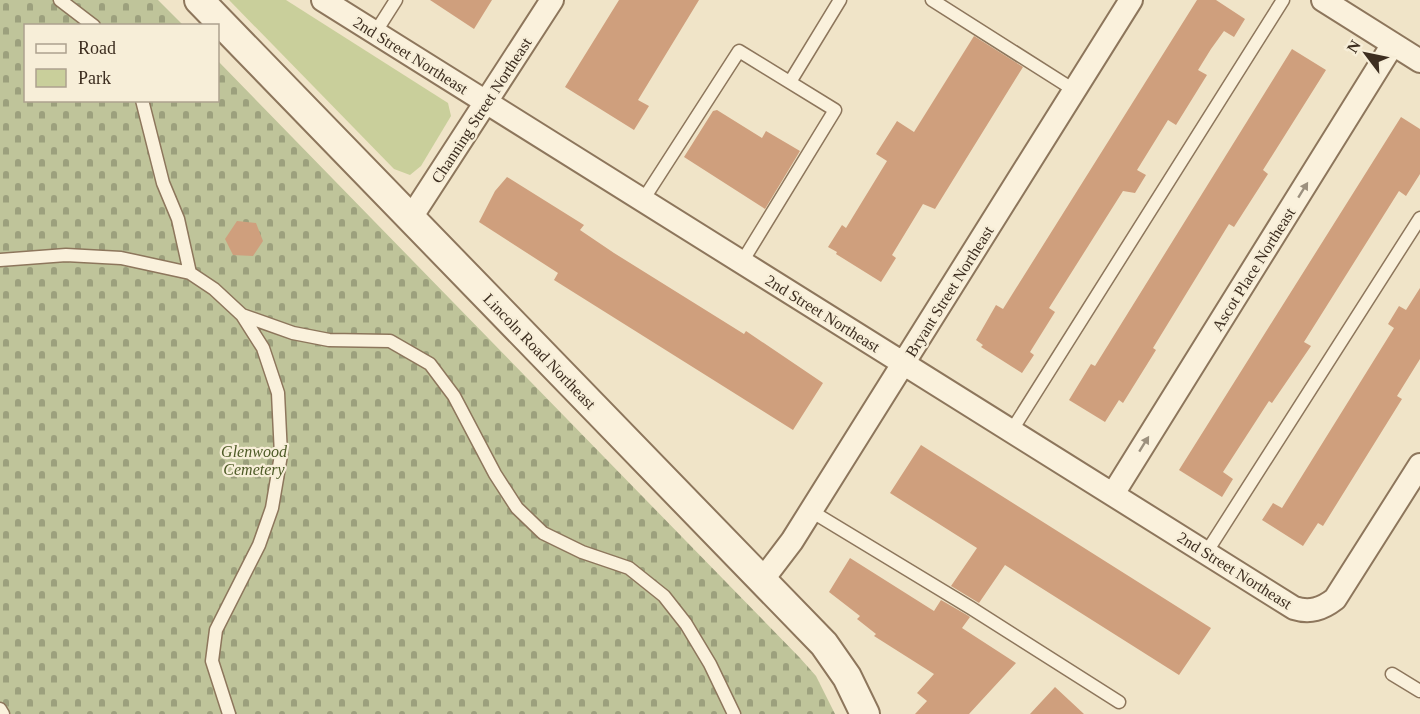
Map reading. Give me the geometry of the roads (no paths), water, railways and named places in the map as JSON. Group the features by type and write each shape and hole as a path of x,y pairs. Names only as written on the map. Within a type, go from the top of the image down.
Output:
{"street":[{"name":"Lincoln Road Northeast","path":"199,0 763,579 830,652 847,677 865,714"},
{"name":"2nd Street Northeast","path":"323,0 1294,608 1311,611 1327,606 1341,592 1420,465"},
{"name":"Channing Street Northeast","path":"410,219 552,0"},
{"name":"Bryant Street Northeast","path":"763,579 811,511 1131,0"},
{"path":"1323,0 1420,61"},
{"name":"Ascot Place Northeast","path":"1113,494 1394,44"}],"lane":[{"path":"60,0 91,24"},
{"path":"375,33 396,0"},
{"path":"790,82 840,0"},
{"path":"932,0 1074,90"},
{"path":"1012,430 1284,0"},
{"path":"643,200 739,51 835,110 742,262"},
{"path":"143,102 163,183 178,219 190,273"},
{"path":"1206,553 1420,218"},
{"path":"0,260 66,255 122,258 190,273 214,289 242,315 263,348 278,393 281,455 272,508 259,545 216,630 212,661 229,714"},
{"path":"242,315 294,333 329,340 390,341 430,364 454,396 495,474 517,508 543,533 582,552 629,568 664,596 686,624 710,664 734,714"},
{"path":"811,511 971,608 1119,702"},
{"path":"1392,674 1420,691"},
{"path":"0,709 3,714"}],"park label":[{"name":"Glenwood Cemetery","path":"254,460"}]}
